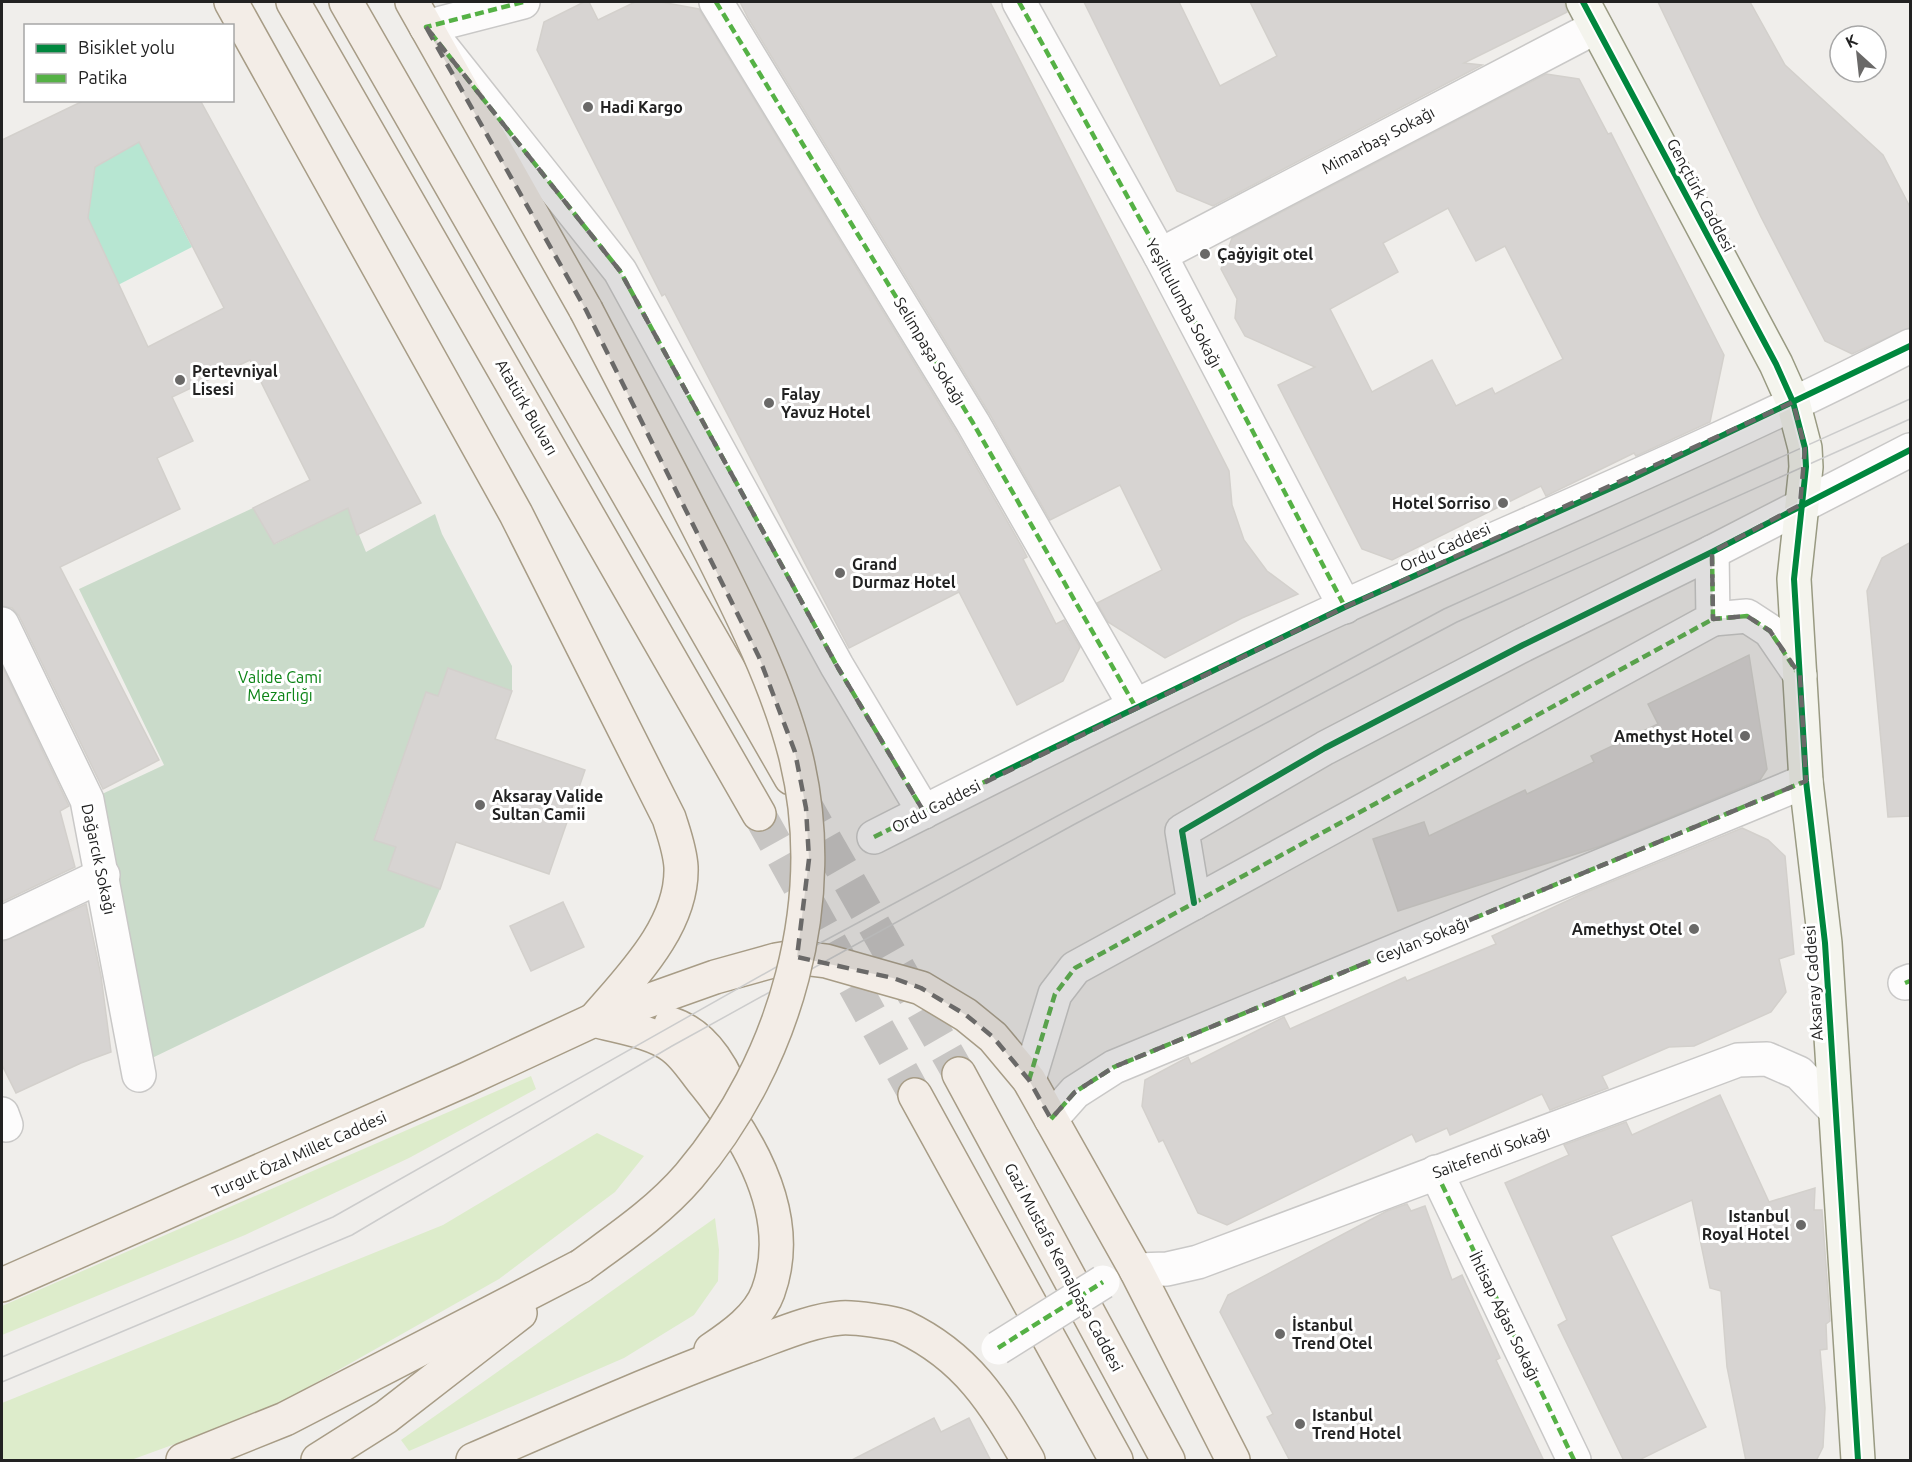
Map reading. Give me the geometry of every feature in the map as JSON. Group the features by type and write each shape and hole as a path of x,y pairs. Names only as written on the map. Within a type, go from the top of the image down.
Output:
{"main road":[{"path":"231,2 516,514 669,818 678,843 681,868 676,903 667,924 633,974 594,1020 651,1037 672,1046 742,1134 769,1197 776,1224 777,1255 768,1294 741,1329 686,1369"},
{"name":"Atatürk Bulvarı","path":"293,2 759,814"},
{"path":"346,2 791,778"},
{"path":"318,1461 386,1417 581,1266 650,1216 690,1175 736,1112 761,1062 787,994 806,910 809,859 806,808 795,752 759,657 710,550 586,310 419,14"},
{"name":"Turgut Özal Millet Caddesi","path":"2,1285 468,1079 594,1020 715,978 776,960 794,957 815,960 893,978 921,988 966,1015 993,1037 1029,1080 1136,1270 1233,1461"},
{"name":"Gazi Mustafa Kemalpaşa Caddesi","path":"959,1074 1168,1461"},
{"path":"915,1095 1116,1461"},
{"path":"183,1461 285,1419 581,1266"},
{"path":"473,1461 686,1369 791,1331 841,1318 901,1326 951,1355 975,1380 1000,1414 1028,1461"}],"street":[{"path":"419,14 523,2"},
{"name":"Selimpaşa Sokağı","path":"716,2 974,423 1135,706"},
{"name":"Yeşiltulumba Sokağı","path":"1019,2 1160,255 1345,607"},
{"path":"419,14 620,271 837,666 924,812"},
{"name":"Mimarbaşı Sokağı","path":"1160,255 1589,14"},
{"name":"Gençtürk Caddesi","path":"1589,14 1776,364 1793,402 1805,448 1806,467 1800,505"},
{"name":"Ordu Caddesi","path":"874,837 1135,706 1345,607 1629,480 1911,346"},
{"path":"1194,903 1182,831 1346,737 1523,645 1911,450"},
{"name":"Aksaray Caddesi","path":"1800,505 1794,579 1806,781 1825,944 1833,1108 1858,1461"},
{"path":"1712,552 1713,619"},
{"path":"1029,1080 1055,994 1075,968 1713,619 1747,616 1770,631 1800,675"},
{"name":"Dağarcık Sokağı","path":"2,624 87,800 139,1075"},
{"name":"Ceylan Sokağı","path":"1051,1119 1075,1092 1114,1067 1806,781"},
{"path":"2,923 103,875"},
{"name":"Saitefendi Sokağı","path":"1136,1270 1167,1269 1198,1262 1738,1060 1767,1059 1799,1073 1833,1108"},
{"name":"İhtisap Ağası Sokağı","path":"1436,1172 1574,1461"},
{"path":"998,1348 1103,1282"}],"highlighted area":[{"path":"426,27 620,271 837,666 924,812 1345,607 1793,402 1805,448 1800,505 1712,552 1713,619 1747,616 1770,631 1800,675 1806,781 1114,1067 1075,1092 1051,1119 1029,1080 993,1037 966,1015 921,988 893,978 797,957 809,859 806,808 795,752 759,657 586,310"}],"green space":[{"path":"139,142 192,247 118,285 88,218 95,167"},
{"name":"Valide Cami Mezarlığı","path":"253,508 275,544 348,508 366,552 435,514 442,534 512,666 512,691 448,668 438,696 426,692 374,839 396,847 388,870 440,889 424,927 152,1058 102,794 164,765 79,589"},
{"path":"531,1076 536,1089 409,1158 245,1235 2,1335 2,1306"},
{"path":"597,1133 644,1156 615,1192 499,1279 268,1410 131,1460 2,1460 2,1403 443,1225"},
{"path":"715,1218 719,1250 718,1281 694,1315 624,1358 409,1451 401,1440"}],"building":[{"path":"584,2 589,2 598,20 635,2 661,2 699,9 957,433 1022,547 1027,557 1023,559 1056,624 1064,620 1080,647 1063,681 1017,705 959,592 849,648 665,294 662,296 537,50 544,22"},
{"path":"740,2 990,2 1229,471 1232,505 1244,540 1267,571 1298,594 1242,618 1165,658 1108,622 1097,603 1162,570 1120,485 1050,520 989,413"},
{"path":"1084,2 1179,2 1220,86 1277,56 1250,2 1564,2 1567,12 1464,63 1482,65 1213,206 1177,191"},
{"path":"1658,2 1750,2 1785,65 1883,155 1911,209 1911,327 1852,354 1825,341 1761,217"},
{"path":"1546,74 1579,79 1608,134 1611,133 1724,355 1710,422 1636,456 1634,453 1546,496 1541,486 1392,560 1362,549 1278,385 1315,367 1245,336 1235,318 1237,299 1221,269 1232,238","holes":["1448,208 1476,261 1505,246 1563,359 1495,394 1492,388 1456,406 1432,360 1372,392 1330,309 1398,272 1383,243"]},
{"name":"Pertevniyal Lisesi","path":"81,102 201,102 421,503 357,535 348,508 274,544 253,508 310,480 250,360 172,397 193,441 157,458 180,509 60,567 159,760 103,789 19,616 12,608 2,606 2,140","holes":["139,142 224,308 148,347 88,218 95,167"]},
{"path":"1911,542 1911,816 1888,817 1867,591 1882,558"},
{"path":"1749,655 1767,769 1760,780 1601,846 1398,911 1373,839 1424,822 1429,836 1525,790 1527,794 1594,762 1591,756 1658,724 1648,704"},
{"path":"2,666 69,806 60,811 75,867 2,902"},
{"name":"Aksaray Valide Sultan Camii","path":"448,668 512,691 495,739 585,770 549,874 456,842 440,889 388,870 396,847 374,840 426,692 438,696"},
{"path":"1742,828 1768,840 1785,856 1794,954 1779,959 1786,992 1771,1012 1694,1046 1669,1047 1602,1076 1608,1088 1550,1110 1542,1094 1450,1135 1447,1128 1416,1142 1412,1134 1227,1225 1198,1213 1163,1140 1159,1142 1142,1106 1145,1080 1188,1057 1191,1064 1284,1017 1290,1029 1405,977 1407,981 1496,944 1492,936 1584,893"},
{"path":"563,902 584,947 531,971 510,926"},
{"path":"86,904 101,976 111,1052 16,1093 2,1065 2,942"},
{"path":"1720,1095 1769,1202 1815,1188 1814,1210 1822,1210 1830,1321 1826,1324 1827,1349 1820,1350 1825,1408 1823,1447 1816,1461 1746,1461 1727,1367 1721,1291 1710,1288 1692,1200 1611,1236 1706,1427 1637,1461 1624,1461 1558,1325 1567,1320 1505,1183 1569,1155 1564,1145 1626,1122 1632,1135"},
{"path":"1407,1204 1411,1211 1425,1206 1452,1280 1462,1275 1500,1358 1496,1360 1544,1461 1290,1461 1267,1417 1273,1414 1220,1312 1228,1295 1387,1211"},
{"path":"934,1418 941,1432 969,1418 991,1461 850,1461"}],"tunnel":[{"path":"801,797 959,1074"},
{"path":"759,814 915,1095"}],"tram line":[{"path":"2,1357 333,1217 794,957 1444,609 1910,399"},
{"path":"2,1382 352,1235 672,1046 1075,824 1457,622 1910,419"}],"marked path":[{"path":"523,2 426,27 620,271 837,666 924,812"},
{"path":"716,2 973,423 1135,706"},
{"path":"1019,2 1160,255 1345,607"},
{"path":"1029,1080 1055,994 1075,968 1713,619 1712,552"},
{"path":"1713,619 1747,616 1770,631 1797,672"},
{"path":"874,837 998,775"},
{"path":"1051,1119 1075,1092 1114,1067 1806,781"},
{"path":"1905,983 1910,981"},
{"path":"1436,1172 1574,1460"},
{"path":"998,1348 1103,1282"}],"cycle path":[{"path":"1583,2 1776,364 1793,402 1805,448 1806,467 1794,579 1806,781 1825,943 1858,1460"},
{"path":"993,777 1345,607 1629,480 1910,346"},
{"path":"1194,903 1182,831 1325,748 1523,645 1712,552 1910,450"}],"place":[{"name":"Hadi Kargo","path":"588,107"},
{"name":"Çağyigit otel","path":"1205,254"},
{"name":"Pertevniyal Lisesi","path":"180,380"},
{"name":"Falay Yavuz Hotel","path":"769,403"},
{"name":"Hotel Sorriso","path":"1503,503"},
{"name":"Grand Durmaz Hotel","path":"840,573"},
{"name":"Amethyst Hotel","path":"1745,736"},
{"name":"Aksaray Valide Sultan Camii","path":"480,805"},
{"name":"Amethyst Otel","path":"1694,929"},
{"name":"Istanbul Royal Hotel","path":"1801,1225"},
{"name":"İstanbul Trend Otel","path":"1280,1334"},
{"name":"Istanbul Trend Hotel","path":"1300,1424"}]}
